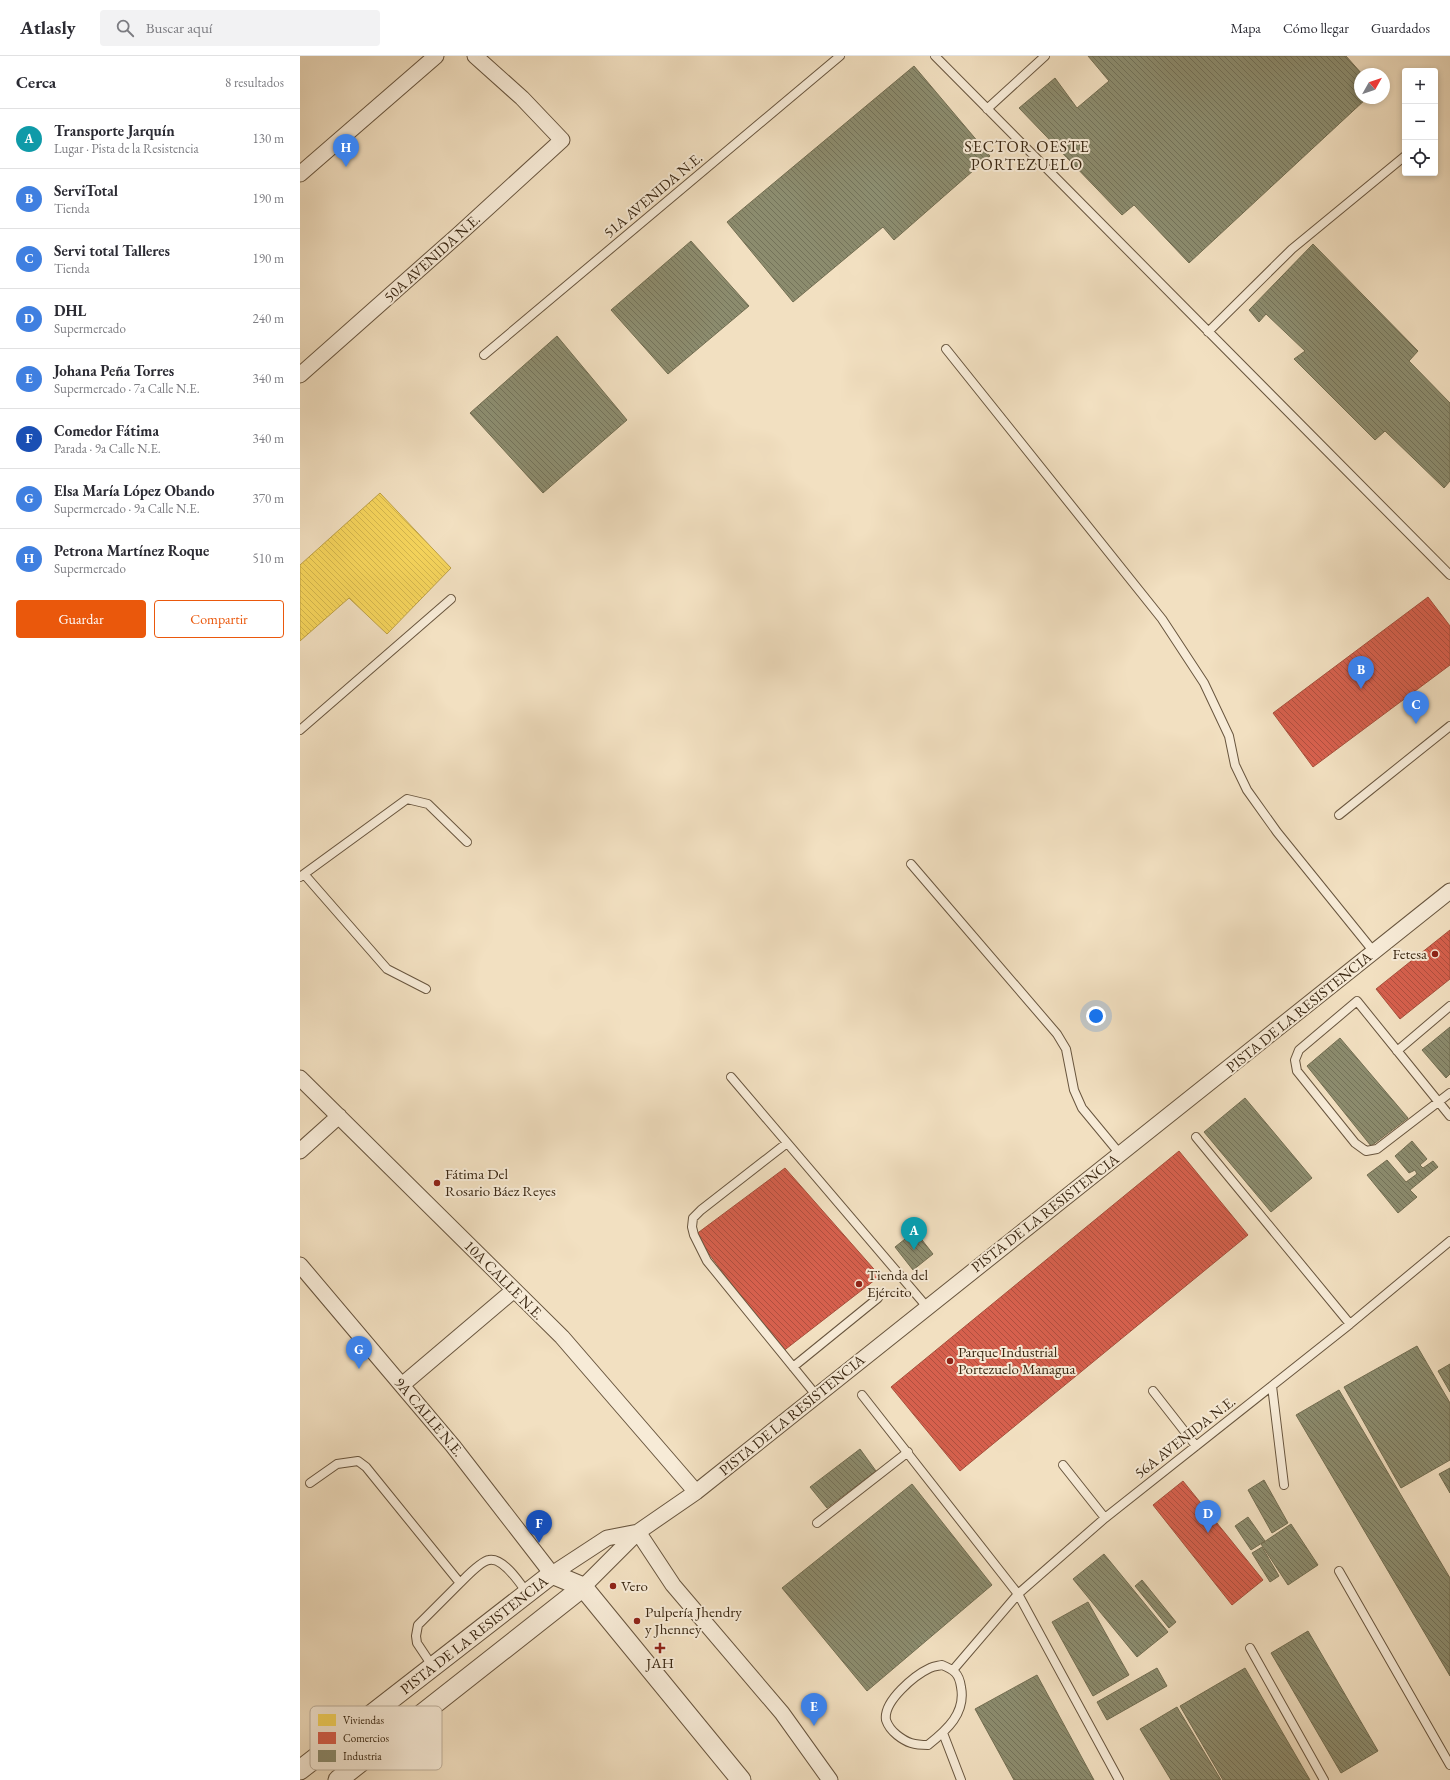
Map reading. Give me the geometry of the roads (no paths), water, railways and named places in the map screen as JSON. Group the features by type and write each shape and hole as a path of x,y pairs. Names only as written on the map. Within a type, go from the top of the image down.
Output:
{"street":[{"path":"300,174 436,56"},
{"name":"50A AVENIDA N.E.","path":"300,374 458,235 562,140 522,98 474,56"},
{"name":"PISTA DE LA RESISTENCIA","path":"432,1706 583,1587 638,1532 696,1492 1450,891"},
{"name":"10A CALLE N.E.","path":"300,1078 562,1337 696,1492"},
{"path":"300,1151 339,1116"},
{"name":"9A CALLE N.E.","path":"300,1265 453,1446 552,1574"},
{"path":"402,1385 514,1290"},
{"path":"638,1532 674,1585 782,1713 830,1780"},
{"name":"PISTA DE LA RESISTENCIA","path":"382,1706 552,1574 607,1538 638,1532"},
{"path":"552,1574 583,1587 741,1780"},
{"name":"PISTA DE LA RESISTENCIA","path":"300,1770 310,1762"},
{"name":"PISTA DE LA RESISTENCIA","path":"338,1780 351,1770"}],"lane":[{"name":"51A AVENIDA N.E.","path":"484,355 840,56"},
{"path":"935,56 1450,575"},
{"path":"987,109 1045,56"},
{"path":"1208,332 1292,249 1402,158"},
{"path":"946,349 1162,618 1204,683 1229,736 1235,765 1247,790 1277,832 1374,952"},
{"path":"300,730 451,599"},
{"path":"1340,815 1450,726"},
{"path":"426,989 386,969 302,876 407,799 428,804 467,842"},
{"path":"911,864 1057,1034 1066,1049 1074,1090 1082,1108 1120,1154"},
{"path":"1450,1093 1439,1102 1377,1149 1366,1151 1355,1143 1297,1071 1295,1060 1299,1050 1357,1001 1398,1050 1439,1102 1450,1116"},
{"path":"1398,1050 1450,1006"},
{"path":"731,1077 927,1307"},
{"path":"1196,1137 1350,1324"},
{"path":"787,1142 701,1210 693,1218 692,1227 707,1261 816,1395"},
{"name":"56A AVENIDA N.E.","path":"953,1670 1018,1594 1105,1518 1350,1324 1450,1242"},
{"path":"793,1367 878,1298"},
{"path":"1272,1386 1284,1485"},
{"path":"1153,1391 1196,1446"},
{"path":"862,1395 1018,1594 1119,1780"},
{"path":"816,1523 908,1452"},
{"path":"310,1483 337,1464 358,1461 366,1467 460,1583"},
{"path":"1064,1465 1105,1518"},
{"path":"433,1666 417,1643 416,1636 418,1625 460,1583 488,1560 496,1560 512,1573 527,1593"},
{"path":"1339,1571 1450,1765"},
{"path":"1250,1648 1324,1780"},
{"path":"942,1665 953,1670 960,1680 962,1695 960,1711 943,1733 928,1745 907,1743 891,1730 886,1721 886,1713 903,1688 932,1666 942,1665"},
{"path":"943,1733 961,1780"}],"place":[{"name":"Petrona Martínez Roque","path":"346,167"},
{"name":"ServiTotal","path":"1361,689"},
{"name":"Servi total Talleres","path":"1416,724"},
{"name":"Fetesa","path":"1435,954"},
{"name":"Fátima Del Rosario Báez Reyes","path":"437,1183"},
{"name":"Transporte Jarquín","path":"914,1250"},
{"name":"Tienda del Ejército","path":"859,1284"},
{"name":"Parque Industrial Portezuelo Managua","path":"950,1361"},
{"name":"Elsa María López Obando","path":"359,1369"},
{"name":"DHL","path":"1208,1533"},
{"name":"Comedor Fátima","path":"539,1543"},
{"name":"Vero","path":"613,1586"},
{"name":"Pulpería Jhendry y Jhenney","path":"637,1621"},
{"name":"JAH","path":"660,1648"},
{"name":"Johana Peña Torres","path":"814,1726"}],"district":[{"name":"SECTOR OESTE PORTEZUELO","path":"1027,155"}]}
